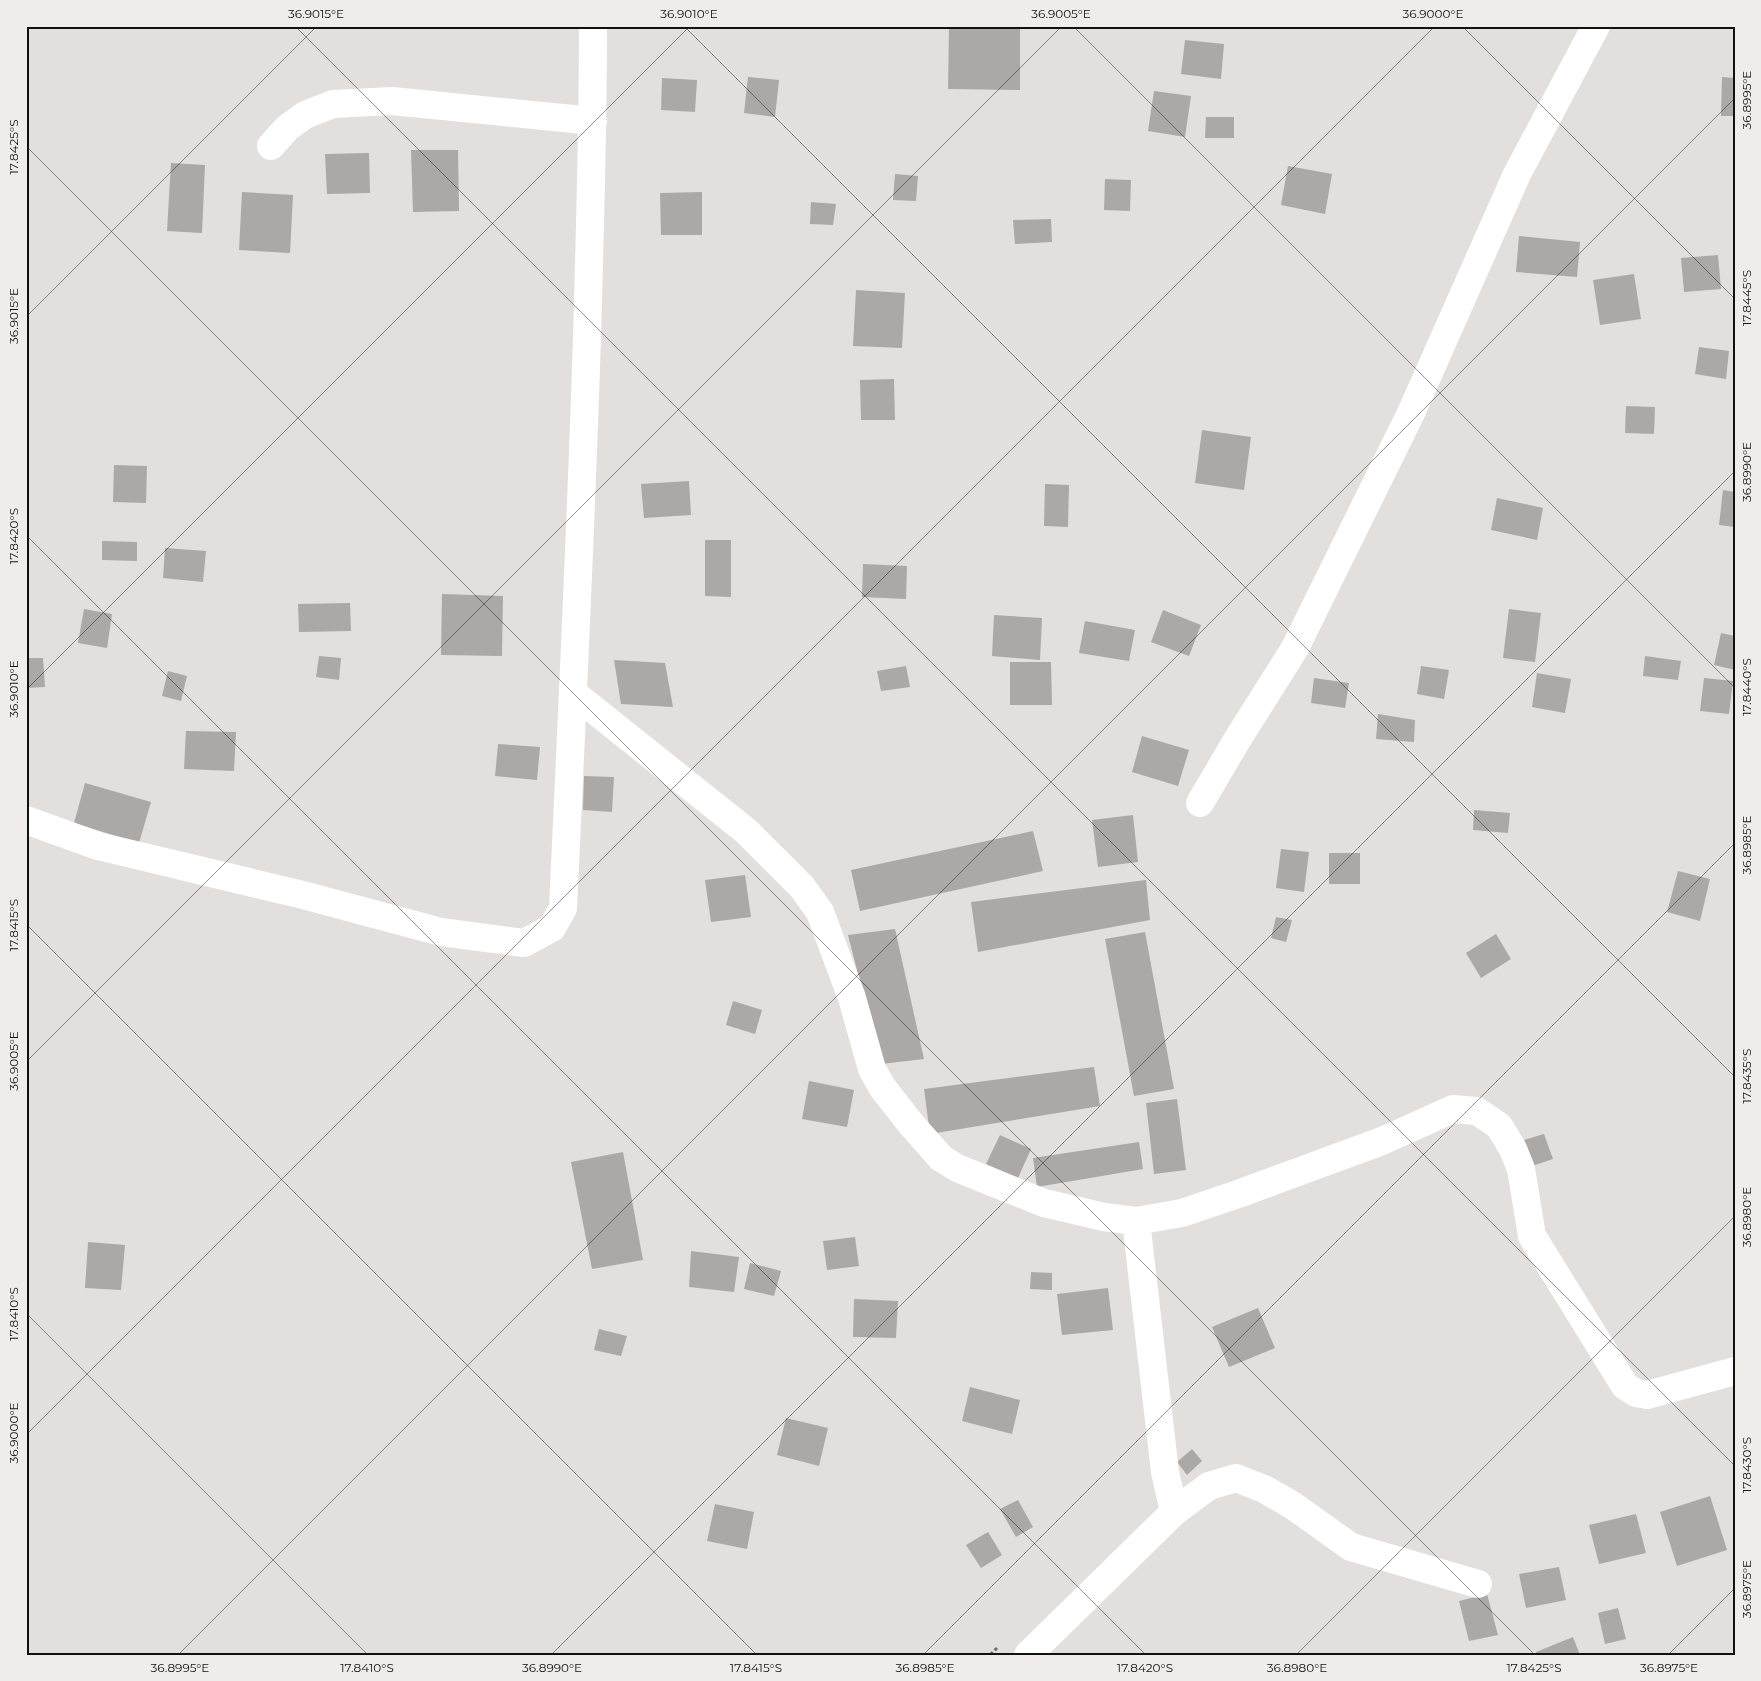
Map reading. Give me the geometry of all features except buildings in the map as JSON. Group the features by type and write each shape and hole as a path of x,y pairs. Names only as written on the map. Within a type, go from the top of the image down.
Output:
{"street":[{"path":"26,820 98,846 303,895 441,932 524,943 552,928 563,908 573,693 581,510 593,121 593,26"},
{"path":"1200,803 1295,648 1411,413 1517,174 1596,26"},
{"path":"271,146 287,128 305,115 333,104 392,101 593,121"},
{"path":"573,693 746,831 802,887 820,912 852,998 872,1069 882,1087 910,1124 941,1158 957,1168 1044,1203 1104,1217 1136,1220 1182,1214 1382,1141 1453,1109 1477,1111 1499,1126 1513,1149 1520,1169 1532,1236 1625,1386 1636,1393 1647,1395 1735,1371"},
{"path":"1136,1220 1165,1472 1174,1512"},
{"path":"1028,1655 1174,1512 1209,1486 1236,1478 1264,1489 1292,1505 1352,1547 1478,1584"}]}
